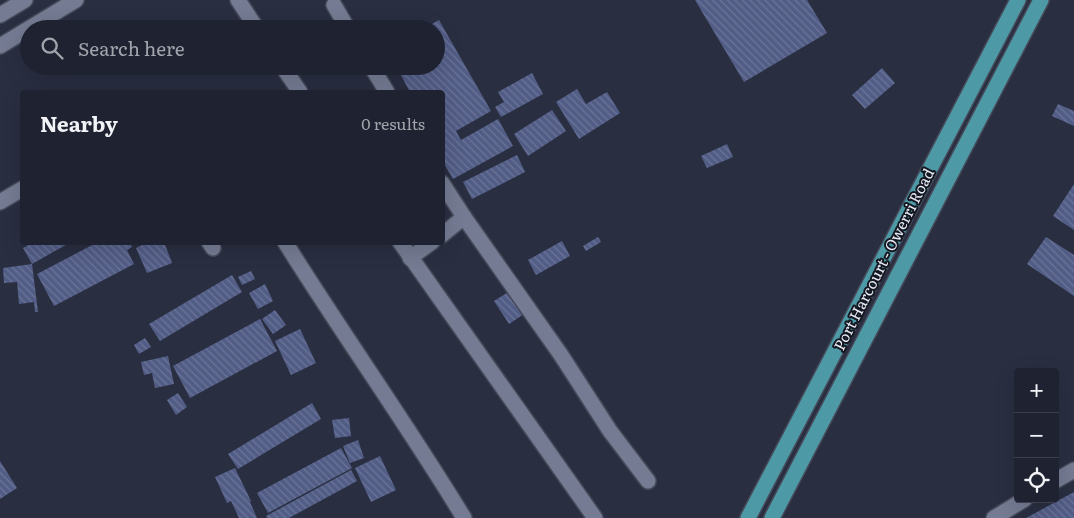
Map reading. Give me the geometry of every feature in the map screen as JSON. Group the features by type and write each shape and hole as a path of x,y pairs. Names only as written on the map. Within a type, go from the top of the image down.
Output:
{"main road":[{"name":"Port Harcourt - Owerri Road","path":"748,518 1018,0"},
{"name":"Port Harcourt - Owerri Road","path":"772,518 1041,0"}],"street":[{"path":"0,15 25,0"},
{"path":"43,20 76,0"},
{"path":"238,0 251,20"},
{"path":"334,6 343,20"},
{"path":"0,46 20,34"},
{"path":"288,75 299,90"},
{"path":"377,75 386,90"},
{"path":"445,188 561,355 610,431 648,481"},
{"path":"0,202 20,190"},
{"path":"445,233 464,217"},
{"path":"287,245 326,308 430,462 464,518"},
{"path":"402,245 595,518"},
{"path":"410,258 428,245"},
{"path":"1059,479 1074,470"},
{"path":"994,518 1018,503"}],"building":[{"path":"695,0 807,0 827,33 744,82"},
{"path":"445,30 491,111 456,131 461,140 498,119 513,146 453,179 445,165 445,90 409,90 401,75 445,75"},
{"path":"882,68 895,83 865,109 852,95"},
{"path":"532,73 543,94 501,117 495,107 504,102 498,92"},
{"path":"577,89 586,104 607,92 620,113 579,139 556,102"},
{"path":"1058,104 1074,111 1074,126 1052,116"},
{"path":"552,110 566,131 528,156 514,134"},
{"path":"727,144 733,157 707,168 701,156"},
{"path":"517,155 525,172 472,199 463,182"},
{"path":"1074,184 1074,230 1053,216"},
{"path":"598,237 601,242 586,251 583,246"},
{"path":"1046,237 1074,255 1074,296 1027,264"},
{"path":"562,241 570,256 536,275 528,260"},
{"path":"28,245 66,245 32,264 23,248"},
{"path":"92,245 131,245 132,247 127,250 134,264 54,306 37,274"},
{"path":"142,245 165,245 172,263 147,273 136,248"},
{"path":"32,264 38,312 35,312 34,302 19,304 17,282 4,283 3,268"},
{"path":"251,271 255,279 242,285 238,277"},
{"path":"232,275 242,292 160,341 149,324"},
{"path":"265,284 273,301 258,309 249,293"},
{"path":"510,291 524,314 509,324 494,301"},
{"path":"275,310 286,325 273,334 262,319"},
{"path":"260,319 277,351 190,398 173,366"},
{"path":"300,329 316,363 291,375 275,341"},
{"path":"145,338 151,347 139,354 134,345"},
{"path":"168,356 174,384 155,388 152,373 144,375 141,362"},
{"path":"178,393 187,407 176,415 167,400"},
{"path":"312,403 321,419 238,469 228,454"},
{"path":"349,418 351,436 335,438 332,420"},
{"path":"358,440 364,458 350,463 343,446"},
{"path":"341,448 352,468 268,513 257,493"},
{"path":"380,456 396,490 371,502 355,468"},
{"path":"0,461 17,488 0,499"},
{"path":"235,468 257,518 239,518 231,501 227,503 215,477"},
{"path":"351,470 357,481 289,518 267,518 266,516"},
{"path":"1074,492 1074,518 1026,518 1054,503 1059,503 1059,500"}]}
